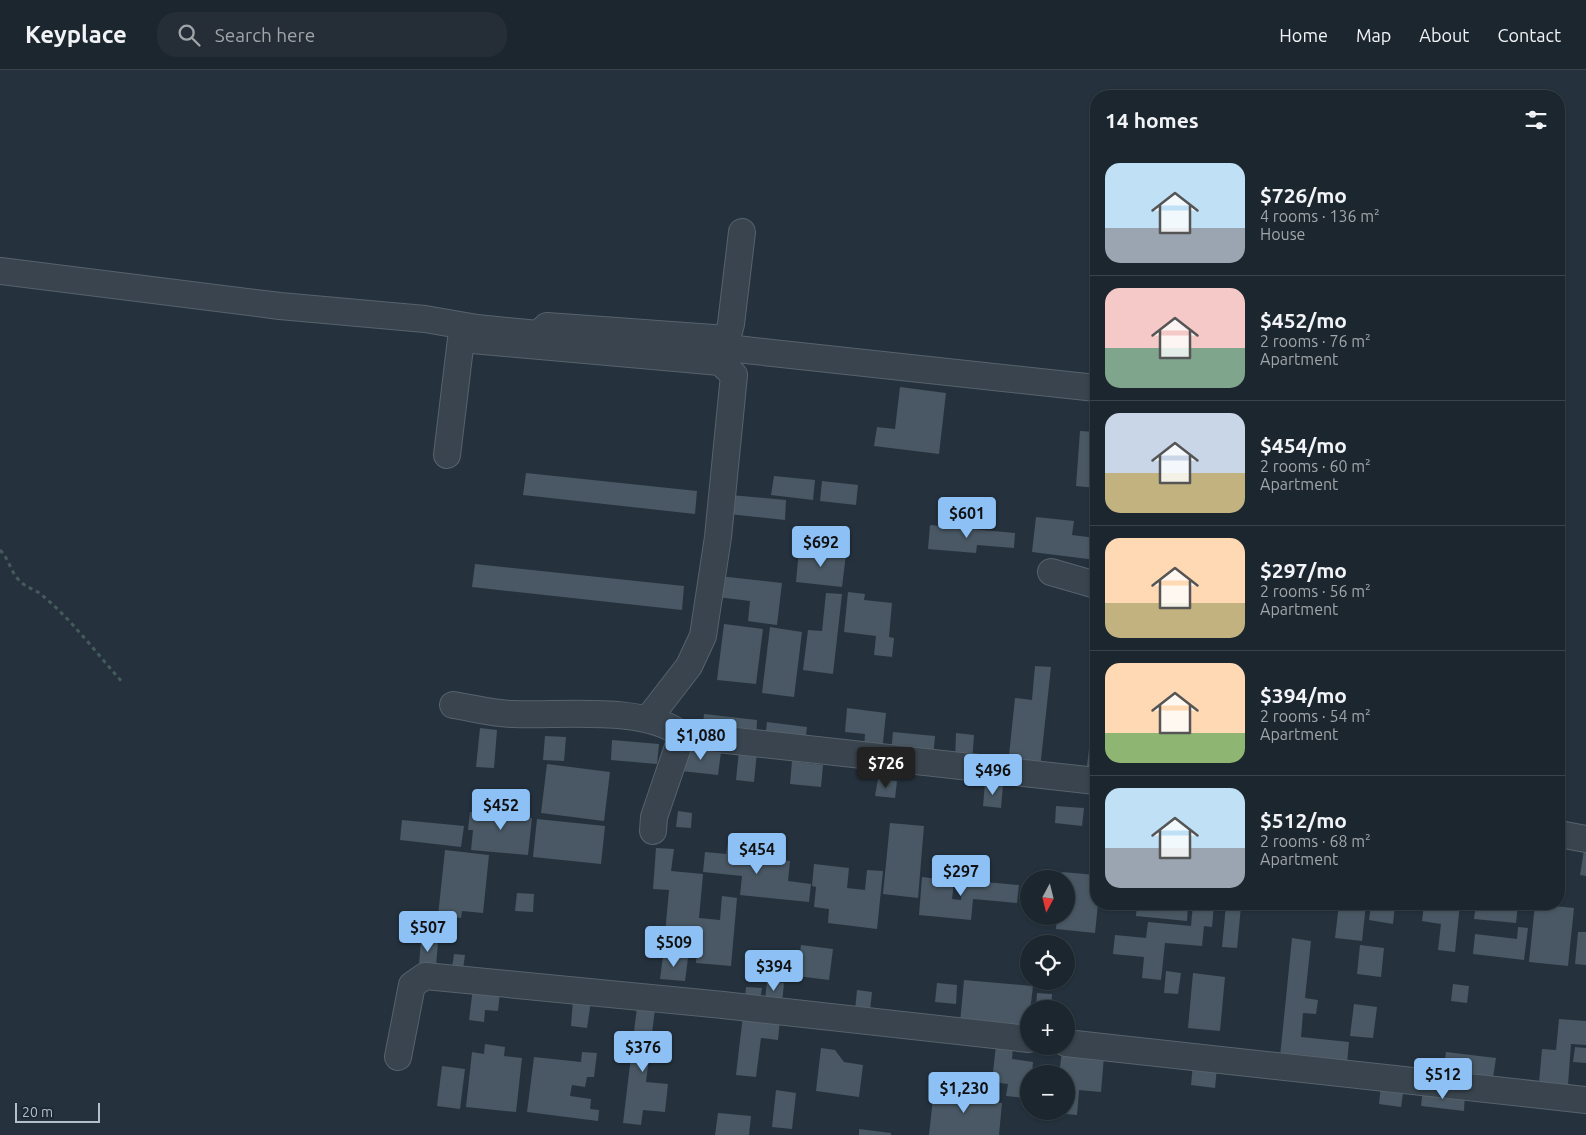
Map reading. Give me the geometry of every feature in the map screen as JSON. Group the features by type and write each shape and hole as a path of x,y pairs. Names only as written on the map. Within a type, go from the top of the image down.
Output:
{"street":[{"path":"648,719 689,666 703,636 718,537 734,375 724,351 731,324 742,232"},
{"path":"0,271 280,306 425,319 477,328 538,334 547,326 724,351"},
{"path":"447,455 461,339 724,351 736,349 1090,387"},
{"path":"1051,572 1090,583"},
{"path":"453,705 511,714 600,715 648,719 672,728 682,736 1090,780"},
{"path":"653,831 654,817 682,736"},
{"path":"1565,835 1586,839"},
{"path":"398,1057 412,985 425,976 723,1005 1020,1038"},
{"path":"1075,1044 1586,1100"}],"path":[{"path":"0,550 8,558 18,579 31,590 41,594 72,625 123,683"}],"building":[{"path":"900,387 946,393 939,454 874,446 877,427 895,429"},
{"path":"1080,431 1090,432 1090,487 1076,486"},
{"path":"526,473 697,491 695,514 523,495"},
{"path":"774,476 815,480 813,500 771,495"},
{"path":"822,481 858,485 856,505 820,501"},
{"path":"730,495 786,500 785,520 728,514"},
{"path":"1036,517 1074,521 1072,535 1090,537 1090,559 1032,552"},
{"path":"930,525 1015,533 1014,548 977,545 976,553 928,549"},
{"path":"799,549 846,554 842,587 796,582"},
{"path":"475,564 684,586 682,610 472,587"},
{"path":"719,576 782,583 777,625 748,621 750,601 717,597"},
{"path":"848,592 865,594 864,600 892,603 889,637 894,638 892,657 874,655 876,636 844,632"},
{"path":"826,593 842,594 833,674 803,670 808,630 822,631"},
{"path":"724,624 763,629 756,684 717,680"},
{"path":"770,627 802,632 794,697 762,693"},
{"path":"1035,666 1051,667 1040,769 1008,765 1015,698 1032,700"},
{"path":"847,708 886,713 882,752 864,750 865,734 845,732"},
{"path":"704,714 757,720 756,739 702,733"},
{"path":"767,722 807,727 805,743 765,739"},
{"path":"480,728 497,730 494,768 476,767"},
{"path":"893,732 935,736 933,758 891,753"},
{"path":"956,733 974,735 972,762 955,761"},
{"path":"545,736 566,737 564,761 543,760"},
{"path":"1090,739 1090,775 1086,775"},
{"path":"612,740 659,744 657,764 611,760"},
{"path":"684,748 721,752 718,775 681,771"},
{"path":"739,751 757,752 754,782 736,780"},
{"path":"792,761 823,765 821,787 790,784"},
{"path":"547,764 610,772 604,821 541,813"},
{"path":"878,779 897,781 895,798 875,796"},
{"path":"985,783 1003,785 1001,808 983,806"},
{"path":"494,803 514,805 513,816 532,818 528,855 471,850 473,830 468,830 470,812 493,814"},
{"path":"1056,806 1084,808 1082,826 1055,823"},
{"path":"678,811 692,813 691,828 676,827"},
{"path":"537,819 605,826 601,864 533,857"},
{"path":"402,820 464,826 461,847 400,840"},
{"path":"890,823 924,826 918,898 883,894"},
{"path":"728,842 744,844 743,856 790,861 788,881 811,884 809,902 740,895 742,876 703,872 705,852 726,854"},
{"path":"656,848 674,849 671,871 703,874 699,918 720,920 722,896 737,898 731,966 696,963 697,948 664,945 669,890 653,889"},
{"path":"445,850 489,855 483,913 462,911 461,918 438,916"},
{"path":"1584,850 1586,851 1586,876 1580,875"},
{"path":"814,864 849,868 847,888 865,890 867,870 883,871 877,929 828,923 829,909 814,907 816,887 812,886"},
{"path":"1075,873 1090,874 1090,910 1097,910 1095,933 1056,929 1056,925 1075,925"},
{"path":"922,877 954,881 952,899 961,900 963,880 1019,885 1017,903 973,899 971,920 919,915"},
{"path":"517,893 534,894 533,912 515,911"},
{"path":"1565,907 1574,908 1568,966 1529,962 1534,910 1565,910"},
{"path":"1136,910 1188,910 1187,921 1136,916"},
{"path":"1192,910 1213,910 1212,927 1204,926 1202,946 1165,943 1161,980 1142,978 1144,957 1113,954 1115,935 1146,938 1148,922 1191,926"},
{"path":"1226,910 1241,910 1237,948 1222,947"},
{"path":"1338,910 1365,910 1362,941 1335,938"},
{"path":"1370,910 1394,910 1393,924 1369,920"},
{"path":"1423,910 1459,910 1455,952 1438,950 1441,924 1422,921"},
{"path":"1475,910 1517,910 1516,923 1474,919"},
{"path":"1518,927 1528,928 1524,960 1473,954 1475,934 1517,939"},
{"path":"1578,932 1586,932 1586,965 1575,964"},
{"path":"1292,938 1311,941 1305,998 1318,1000 1316,1014 1303,1013 1301,1037 1349,1042 1347,1064 1280,1057"},
{"path":"421,940 438,942 436,966 419,965"},
{"path":"801,945 833,949 829,980 797,976"},
{"path":"1360,945 1384,948 1381,977 1357,974"},
{"path":"454,954 465,955 463,969 452,968"},
{"path":"663,956 688,958 685,981 660,979"},
{"path":"1166,971 1181,973 1178,994 1164,993"},
{"path":"1193,973 1225,977 1220,1031 1188,1028"},
{"path":"964,980 1020,985 1020,990 1033,990 1031,1000 1020,1000 1020,1028 960,1023"},
{"path":"767,981 784,983 782,1003 765,1001"},
{"path":"937,983 957,985 956,1004 935,1002"},
{"path":"1453,984 1469,986 1467,1003 1451,1001"},
{"path":"746,987 762,988 760,1000 745,998"},
{"path":"473,988 500,992 498,1011 485,1010 484,1022 469,1020"},
{"path":"857,990 872,992 870,1011 855,1010"},
{"path":"1037,993 1052,994 1052,1000 1037,1000"},
{"path":"573,1000 591,1001 587,1028 571,1026"},
{"path":"1354,1004 1377,1007 1373,1038 1350,1036"},
{"path":"637,1007 655,1009 646,1082 668,1084 665,1112 643,1110 641,1125 623,1123"},
{"path":"743,1015 780,1020 778,1040 761,1038 756,1077 736,1075"},
{"path":"1559,1019 1586,1021 1586,1045 1571,1044 1568,1085 1539,1083 1542,1049 1556,1050"},
{"path":"485,1044 505,1047 504,1056 522,1058 516,1112 466,1107 472,1052 484,1054"},
{"path":"996,1045 1013,1047 1012,1059 1033,1062 1033,1065 1020,1065 1020,1098 1006,1096 1008,1084 992,1082"},
{"path":"1575,1047 1586,1048 1586,1063 1573,1062"},
{"path":"821,1048 835,1050 844,1062 863,1065 859,1097 816,1091"},
{"path":"582,1052 597,1053 594,1077 587,1077 585,1087 572,1085 570,1096 591,1099 590,1109 599,1110 598,1121 527,1112 534,1057 581,1062"},
{"path":"1446,1052 1496,1058 1493,1078 1443,1072"},
{"path":"1075,1053 1104,1056 1101,1092 1079,1090 1077,1115 1075,1115 1075,1065 1060,1065 1062,1055 1075,1055"},
{"path":"1193,1064 1217,1067 1215,1088 1191,1085"},
{"path":"442,1066 465,1069 460,1109 437,1106"},
{"path":"1381,1085 1404,1087 1401,1107 1379,1104"},
{"path":"940,1087 986,1091 985,1101 1002,1103 999,1135 929,1135 933,1098 939,1098"},
{"path":"1423,1088 1465,1093 1464,1111 1421,1106"},
{"path":"776,1090 796,1093 792,1129 772,1127"},
{"path":"718,1113 751,1116 749,1135 715,1135"},
{"path":"859,1129 891,1133 891,1135 859,1135"}]}
